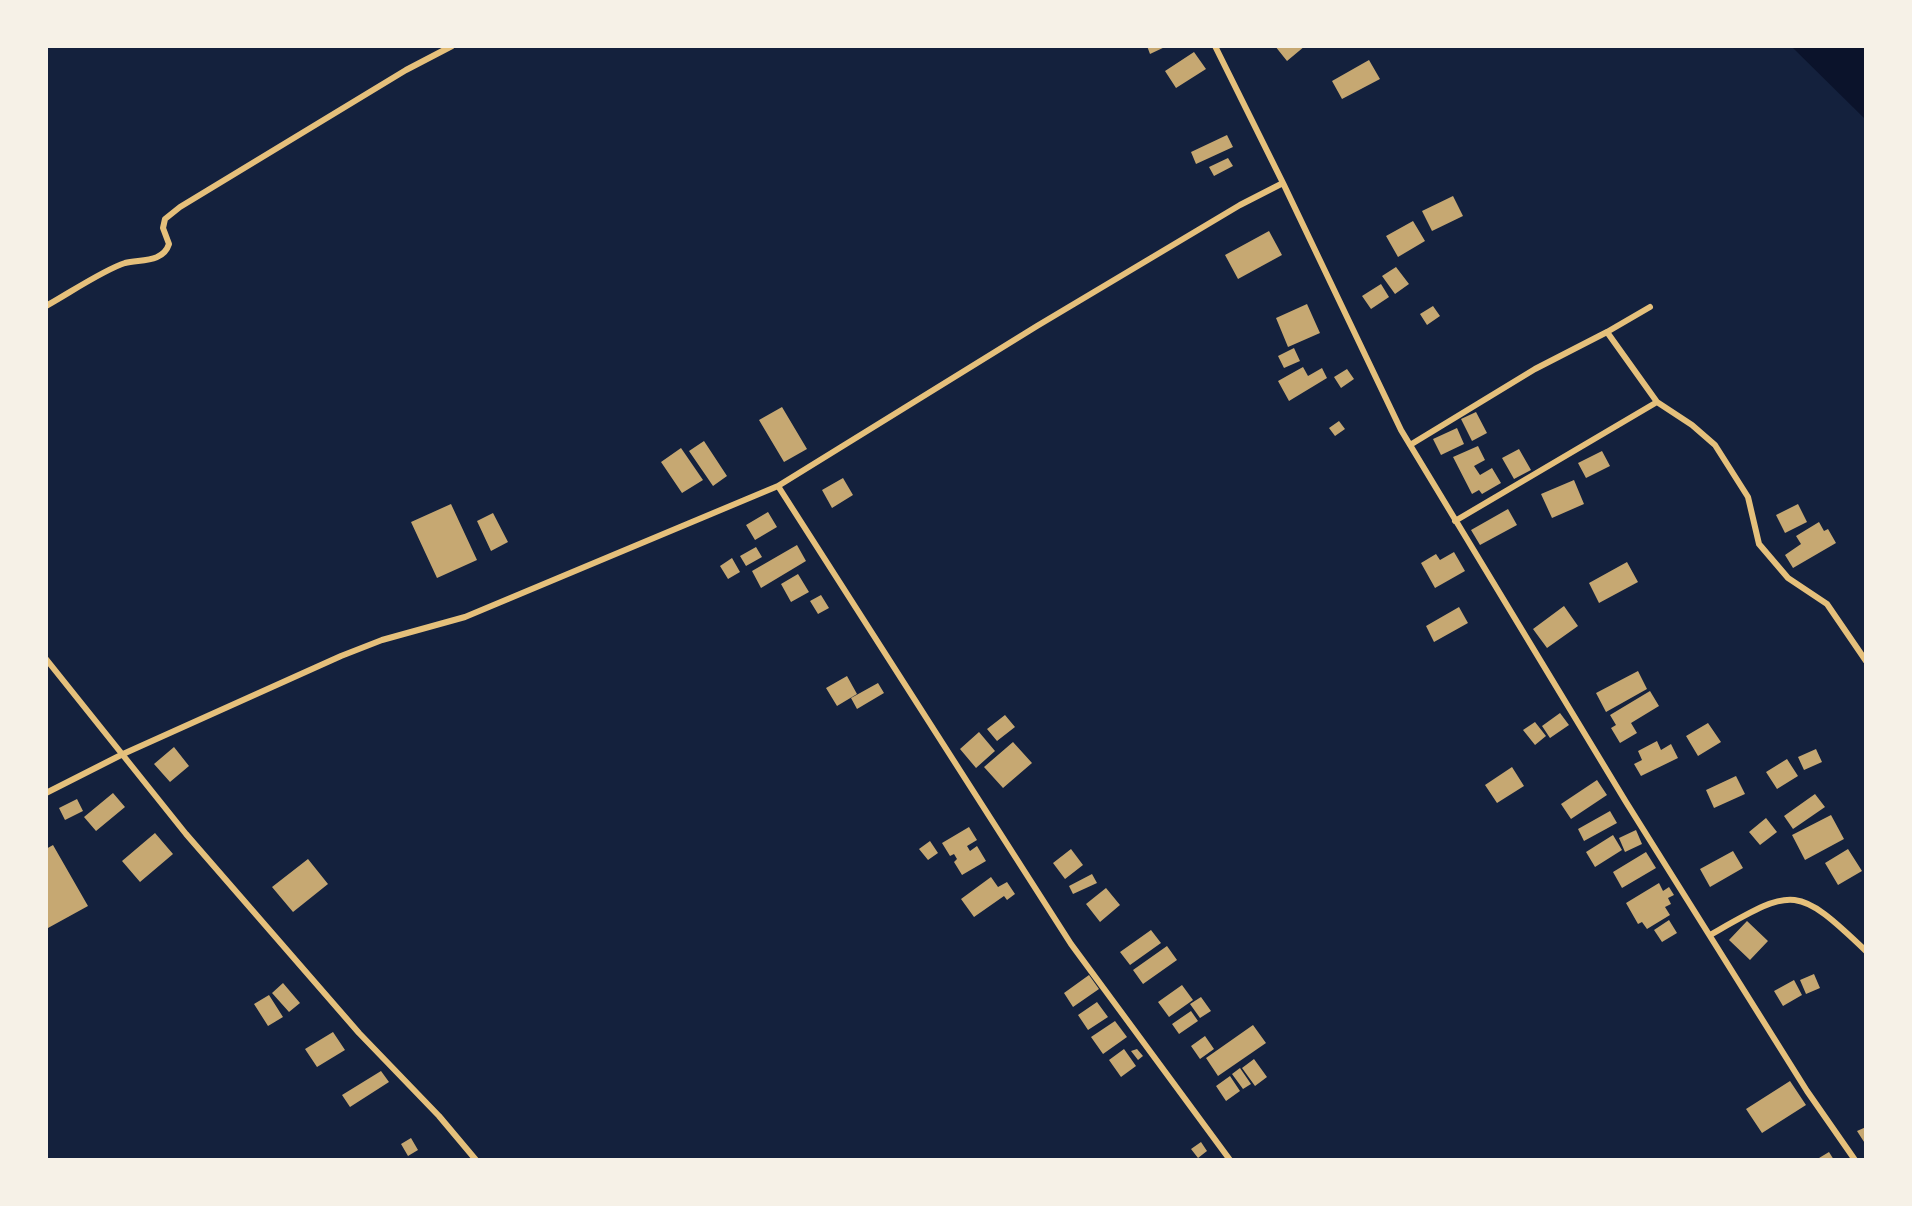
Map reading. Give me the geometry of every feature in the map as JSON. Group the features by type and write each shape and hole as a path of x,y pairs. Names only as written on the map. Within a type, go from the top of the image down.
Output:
{"street":[{"path":"46,306 122,264 146,261 164,252 169,244 164,228 165,219 180,207 406,70 452,46"},
{"path":"1215,46 1283,183 1346,320 1410,445 1582,731 1807,1091 1855,1160"},
{"path":"46,793 123,754 341,656 382,640 465,617 778,486 1067,308 1240,205 1283,183"},
{"path":"1410,445 1535,369 1650,307"},
{"path":"1607,332 1657,402 1692,425 1715,445 1748,496 1759,544 1788,578 1827,604 1866,661"},
{"path":"1455,521 1657,402"},
{"path":"778,486 1071,944 1230,1160"},
{"path":"46,659 186,834 320,989 393,1070 440,1116 476,1160"},
{"path":"1710,935 1770,903 1790,898 1812,905 1826,914 1866,951"}],"water":[{"path":"1792,47 1865,47 1865,119"}],"building":[{"path":"1147,46 1167,46 1150,54"},
{"path":"1275,46 1305,46 1287,61"},
{"path":"1194,52 1206,69 1176,88 1165,71"},
{"path":"1369,60 1380,79 1342,99 1332,81"},
{"path":"1227,135 1233,147 1196,164 1191,152"},
{"path":"1228,158 1233,166 1214,176 1209,167"},
{"path":"1453,196 1463,216 1432,231 1422,211"},
{"path":"1413,221 1425,241 1398,257 1386,236"},
{"path":"1269,231 1282,255 1238,279 1225,255"},
{"path":"1396,267 1409,284 1395,294 1382,276"},
{"path":"1381,284 1389,297 1371,309 1362,296"},
{"path":"1307,304 1320,333 1288,347 1276,318"},
{"path":"1433,306 1440,316 1427,325 1420,314"},
{"path":"1294,348 1300,361 1284,368 1278,356"},
{"path":"1303,367 1308,376 1322,368 1327,378 1289,401 1278,381"},
{"path":"1347,369 1354,379 1341,388 1334,377"},
{"path":"782,407 807,449 784,462 759,420"},
{"path":"1476,412 1487,433 1472,441 1461,419"},
{"path":"1339,421 1345,429 1335,436 1329,428"},
{"path":"1457,428 1464,444 1441,455 1433,439"},
{"path":"704,441 727,476 713,486 689,451"},
{"path":"1478,446 1485,460 1474,466 1480,475 1492,468 1501,483 1482,494 1479,490 1472,494 1453,457"},
{"path":"681,448 703,480 682,493 661,462"},
{"path":"1519,449 1531,470 1514,479 1502,458"},
{"path":"1602,451 1610,466 1586,478 1578,463"},
{"path":"843,478 853,495 832,508 822,490"},
{"path":"1574,480 1584,504 1552,518 1541,494"},
{"path":"451,504 477,560 437,578 411,522"},
{"path":"1798,504 1807,522 1785,533 1776,515"},
{"path":"1508,509 1517,525 1480,545 1471,530"},
{"path":"768,512 777,527 755,540 746,525"},
{"path":"493,513 508,542 491,551 477,521"},
{"path":"1819,522 1824,531 1828,529 1836,543 1793,568 1785,555 1801,544 1796,536"},
{"path":"797,545 806,561 761,588 752,571"},
{"path":"756,547 762,557 746,566 740,556"},
{"path":"1454,552 1465,571 1435,588 1421,563 1436,554 1440,560"},
{"path":"732,558 740,572 728,579 720,566"},
{"path":"1627,562 1638,582 1599,603 1589,583"},
{"path":"798,574 809,592 791,602 781,584"},
{"path":"821,595 829,608 818,614 810,601"},
{"path":"1564,606 1578,626 1547,648 1533,629"},
{"path":"1459,607 1468,623 1434,642 1426,626"},
{"path":"1638,671 1647,689 1606,712 1596,693"},
{"path":"847,676 857,694 837,706 826,688"},
{"path":"878,683 884,693 857,709 851,698"},
{"path":"1650,691 1659,706 1631,723 1637,733 1620,743 1611,728 1616,725 1610,715"},
{"path":"1560,713 1569,725 1550,738 1542,726"},
{"path":"1005,715 1015,727 997,741 987,729"},
{"path":"1535,722 1546,736 1535,745 1523,730"},
{"path":"1708,723 1721,742 1698,756 1686,736"},
{"path":"979,732 995,751 976,768 960,749"},
{"path":"1657,741 1661,750 1671,744 1678,758 1641,776 1634,764 1642,760 1638,751"},
{"path":"1013,742 1032,763 1003,788 984,767"},
{"path":"174,747 189,766 170,782 154,764"},
{"path":"1816,749 1822,762 1804,770 1798,757"},
{"path":"1787,759 1798,776 1777,789 1766,772"},
{"path":"1512,767 1524,786 1497,803 1485,785"},
{"path":"1736,776 1745,794 1714,808 1706,790"},
{"path":"1597,780 1607,795 1571,819 1561,804"},
{"path":"113,793 125,807 96,831 84,817"},
{"path":"1815,794 1825,807 1793,829 1784,816"},
{"path":"77,799 83,811 65,820 59,808"},
{"path":"1610,811 1617,823 1584,841 1578,829"},
{"path":"1831,815 1844,839 1805,860 1792,835"},
{"path":"1766,818 1777,832 1760,845 1749,832"},
{"path":"969,827 977,840 967,846 970,851 977,846 986,861 962,875 954,862 957,859 954,854 950,856 942,843"},
{"path":"1636,830 1642,844 1625,852 1619,838"},
{"path":"155,833 173,854 140,882 122,861"},
{"path":"1613,835 1622,850 1595,867 1586,852"},
{"path":"930,841 938,853 928,860 919,849"},
{"path":"53,845 88,906 48,928 46,849"},
{"path":"1071,849 1083,865 1065,879 1053,863"},
{"path":"1848,849 1862,871 1838,885 1825,863"},
{"path":"1733,851 1743,868 1710,887 1700,869"},
{"path":"1646,852 1656,868 1622,888 1613,872"},
{"path":"308,859 328,884 293,912 272,887"},
{"path":"1092,874 1097,883 1073,894 1069,886"},
{"path":"991,877 998,887 1007,882 1015,894 1007,900 1004,896 974,917 961,899"},
{"path":"1659,883 1663,891 1669,887 1674,895 1668,898 1671,904 1665,907 1670,915 1647,929 1642,922 1638,924 1626,903"},
{"path":"1106,888 1120,905 1100,922 1086,904"},
{"path":"1669,920 1677,933 1662,942 1654,930"},
{"path":"1747,921 1768,941 1750,960 1729,940"},
{"path":"1151,930 1161,943 1130,965 1120,952"},
{"path":"1167,946 1177,960 1143,984 1133,970"},
{"path":"1814,974 1820,988 1806,994 1800,980"},
{"path":"1089,975 1099,989 1073,1007 1064,993"},
{"path":"1794,980 1802,995 1783,1006 1774,991"},
{"path":"283,983 300,1003 289,1012 272,993"},
{"path":"1182,985 1193,1000 1169,1017 1158,1002"},
{"path":"269,995 283,1017 268,1026 254,1004"},
{"path":"1201,997 1211,1011 1200,1018 1190,1004"},
{"path":"1097,1002 1108,1017 1088,1030 1078,1015"},
{"path":"1191,1011 1198,1021 1179,1034 1172,1024"},
{"path":"1115,1021 1127,1037 1103,1054 1091,1037"},
{"path":"1253,1025 1266,1043 1218,1076 1206,1058"},
{"path":"333,1032 345,1050 317,1067 305,1049"},
{"path":"1205,1036 1214,1049 1200,1059 1191,1046"},
{"path":"1124,1049 1136,1066 1121,1077 1109,1060"},
{"path":"1137,1049 1143,1056 1138,1060 1131,1051"},
{"path":"1254,1059 1267,1077 1255,1086 1242,1068"},
{"path":"1240,1068 1251,1084 1243,1089 1232,1074"},
{"path":"381,1071 389,1082 350,1107 342,1095"},
{"path":"1230,1076 1240,1091 1226,1101 1216,1086"},
{"path":"1790,1081 1806,1105 1762,1133 1746,1109"},
{"path":"1866,1127 1866,1145 1857,1131"},
{"path":"411,1138 418,1150 408,1156 401,1144"},
{"path":"1201,1142 1207,1151 1198,1158 1191,1149"},
{"path":"1829,1152 1834,1160 1820,1160 1819,1158"}]}
